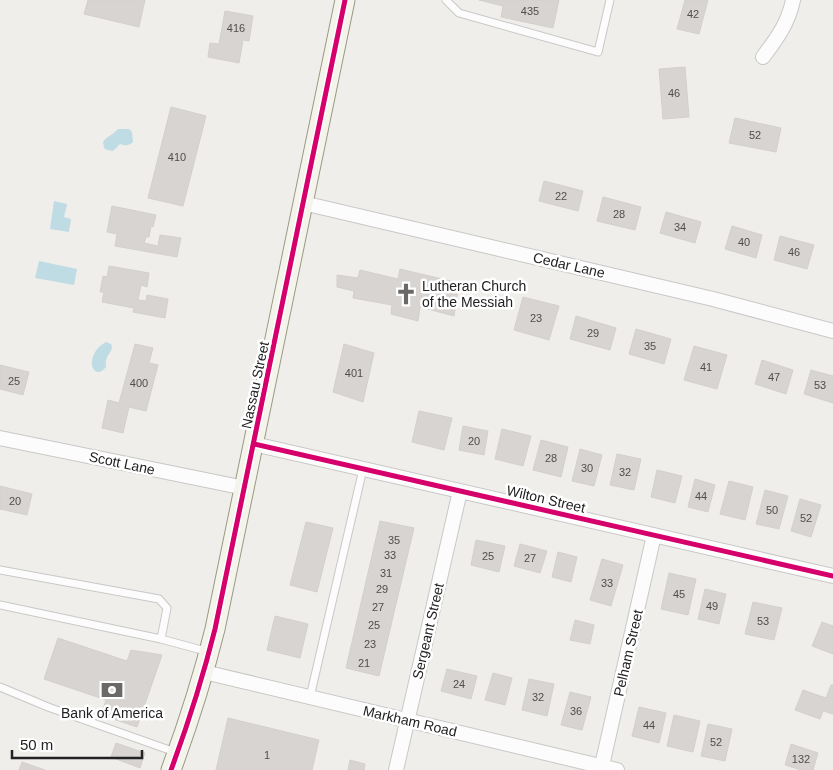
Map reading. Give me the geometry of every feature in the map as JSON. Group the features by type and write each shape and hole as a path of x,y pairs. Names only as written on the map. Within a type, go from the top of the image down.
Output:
{"main road":[{"name":"Nassau Street","path":"175,761 204,672 215,629 345,0"}],"street":[{"path":"763,57 786,25 793,0"},
{"name":"Cedar Lane","path":"303,203 713,299 833,331"},
{"name":"Scott Lane","path":"0,438 245,488"},
{"name":"Wilton Street","path":"254,444 833,576"},
{"name":"Sergeant Street","path":"396,770 460,491"},
{"name":"Pelham Street","path":"602,768 654,535"},
{"name":"Markham Road","path":"204,672 602,768 617,770"}],"lane":[{"path":"446,0 459,13 598,52 610,0"},
{"path":"310,697 363,469"},
{"path":"0,570 158,599 167,608 160,639"},
{"path":"0,605 160,639 209,652"},
{"path":"0,687 175,761"}],"water":[{"path":"118,129 129,129 132,132 133,142 127,145 120,144 113,151 107,150 104,148 103,142"},
{"path":"54,201 67,204 64,217 71,219 69,232 50,229"},
{"path":"39,261 77,269 74,285 35,278"},
{"path":"106,342 111,344 112,349 106,359 106,367 97,372 92,365 94,353"}],"building":[{"path":"88,0 145,0 139,27 84,14"},
{"path":"479,0 559,0 553,28 501,17 503,6"},
{"path":"685,0 708,0 699,34 677,29"},
{"path":"225,11 253,16 249,41 243,40 239,63 208,57 210,43 219,44"},
{"path":"685,67 689,117 663,119 659,69"},
{"path":"171,107 206,116 183,206 148,198"},
{"path":"735,118 781,128 776,152 729,143"},
{"path":"544,181 583,191 578,211 539,201"},
{"path":"603,197 641,207 635,230 597,221"},
{"path":"112,206 156,215 149,237 146,237 144,243 158,246 160,235 181,238 177,257 115,246 117,234 107,232"},
{"path":"666,212 701,222 695,243 660,233"},
{"path":"732,226 762,235 756,258 725,249"},
{"path":"780,236 814,245 807,269 774,260"},
{"path":"109,266 149,273 147,287 141,285 138,300 146,301 147,295 168,299 165,318 133,312 134,308 102,302 104,292 100,292 103,276 107,277"},
{"name":"Lutheran Church of the Messiah","path":"400,269 459,283 454,316 420,307 418,321 391,314 392,305 353,298 354,291 337,287 337,275 358,278 360,270 398,279"},
{"path":"523,297 559,306 549,340 514,330"},
{"path":"576,316 616,328 610,350 570,339"},
{"path":"636,329 671,339 664,364 629,354"},
{"path":"135,344 153,348 149,363 158,365 146,411 129,407 123,433 102,428 108,400 119,403"},
{"path":"344,344 374,353 363,402 333,392"},
{"path":"694,346 727,355 717,389 684,380"},
{"path":"762,360 793,370 786,394 755,384"},
{"path":"0,365 29,372 23,395 0,389"},
{"path":"811,370 833,376 833,403 804,394"},
{"path":"419,411 452,418 444,450 412,442"},
{"path":"463,426 488,431 484,455 459,450"},
{"path":"502,429 531,436 523,466 495,459"},
{"path":"541,440 568,447 561,477 533,470"},
{"path":"580,449 602,455 594,486 572,481"},
{"path":"617,454 641,459 634,490 610,485"},
{"path":"657,470 682,476 675,503 651,497"},
{"path":"695,479 715,485 708,512 688,507"},
{"path":"729,481 753,487 745,520 720,514"},
{"path":"0,486 32,494 27,515 0,509"},
{"path":"765,490 788,496 779,529 756,524"},
{"path":"800,499 821,505 811,537 791,531"},
{"path":"380,521 414,528 379,676 346,668"},
{"path":"306,522 333,528 317,592 290,585"},
{"path":"476,540 505,546 499,572 471,565"},
{"path":"520,544 547,551 540,573 514,566"},
{"path":"558,552 577,557 571,582 552,577"},
{"path":"602,559 623,565 611,606 590,600"},
{"path":"669,573 696,579 688,615 661,609"},
{"path":"705,589 726,594 719,624 698,619"},
{"path":"753,602 782,608 774,640 745,634"},
{"path":"275,616 308,624 300,658 267,650"},
{"path":"575,620 594,625 590,644 570,640"},
{"path":"822,622 833,626 833,654 812,646"},
{"name":"Bank of America","path":"58,638 127,661 131,650 162,655 137,727 101,715 106,700 44,679"},
{"path":"447,669 477,676 471,699 441,691"},
{"path":"493,673 512,678 505,705 485,700"},
{"path":"529,679 554,684 547,716 522,710"},
{"path":"831,685 833,685 833,714 823,711 820,719 795,710 803,690 826,698"},
{"path":"570,692 591,697 582,730 561,725"},
{"path":"639,707 666,713 659,743 632,736"},
{"path":"674,715 700,721 693,752 667,746"},
{"path":"228,718 319,740 312,770 216,770"},
{"path":"708,724 732,729 725,761 701,756"},
{"path":"116,743 145,753 140,768 111,757"},
{"path":"791,744 818,753 813,770 801,770 785,765"},
{"path":"350,760 365,764 364,770 348,770"},
{"path":"22,762 45,770 19,770"}],"cycle path":[{"path":"171,770 195,700 215,629 345,0"},
{"path":"254,444 833,576"}],"place":[{"name":"Lutheran Church of the Messiah","path":"406,294"},
{"name":"Bank of America","path":"112,690"}]}
